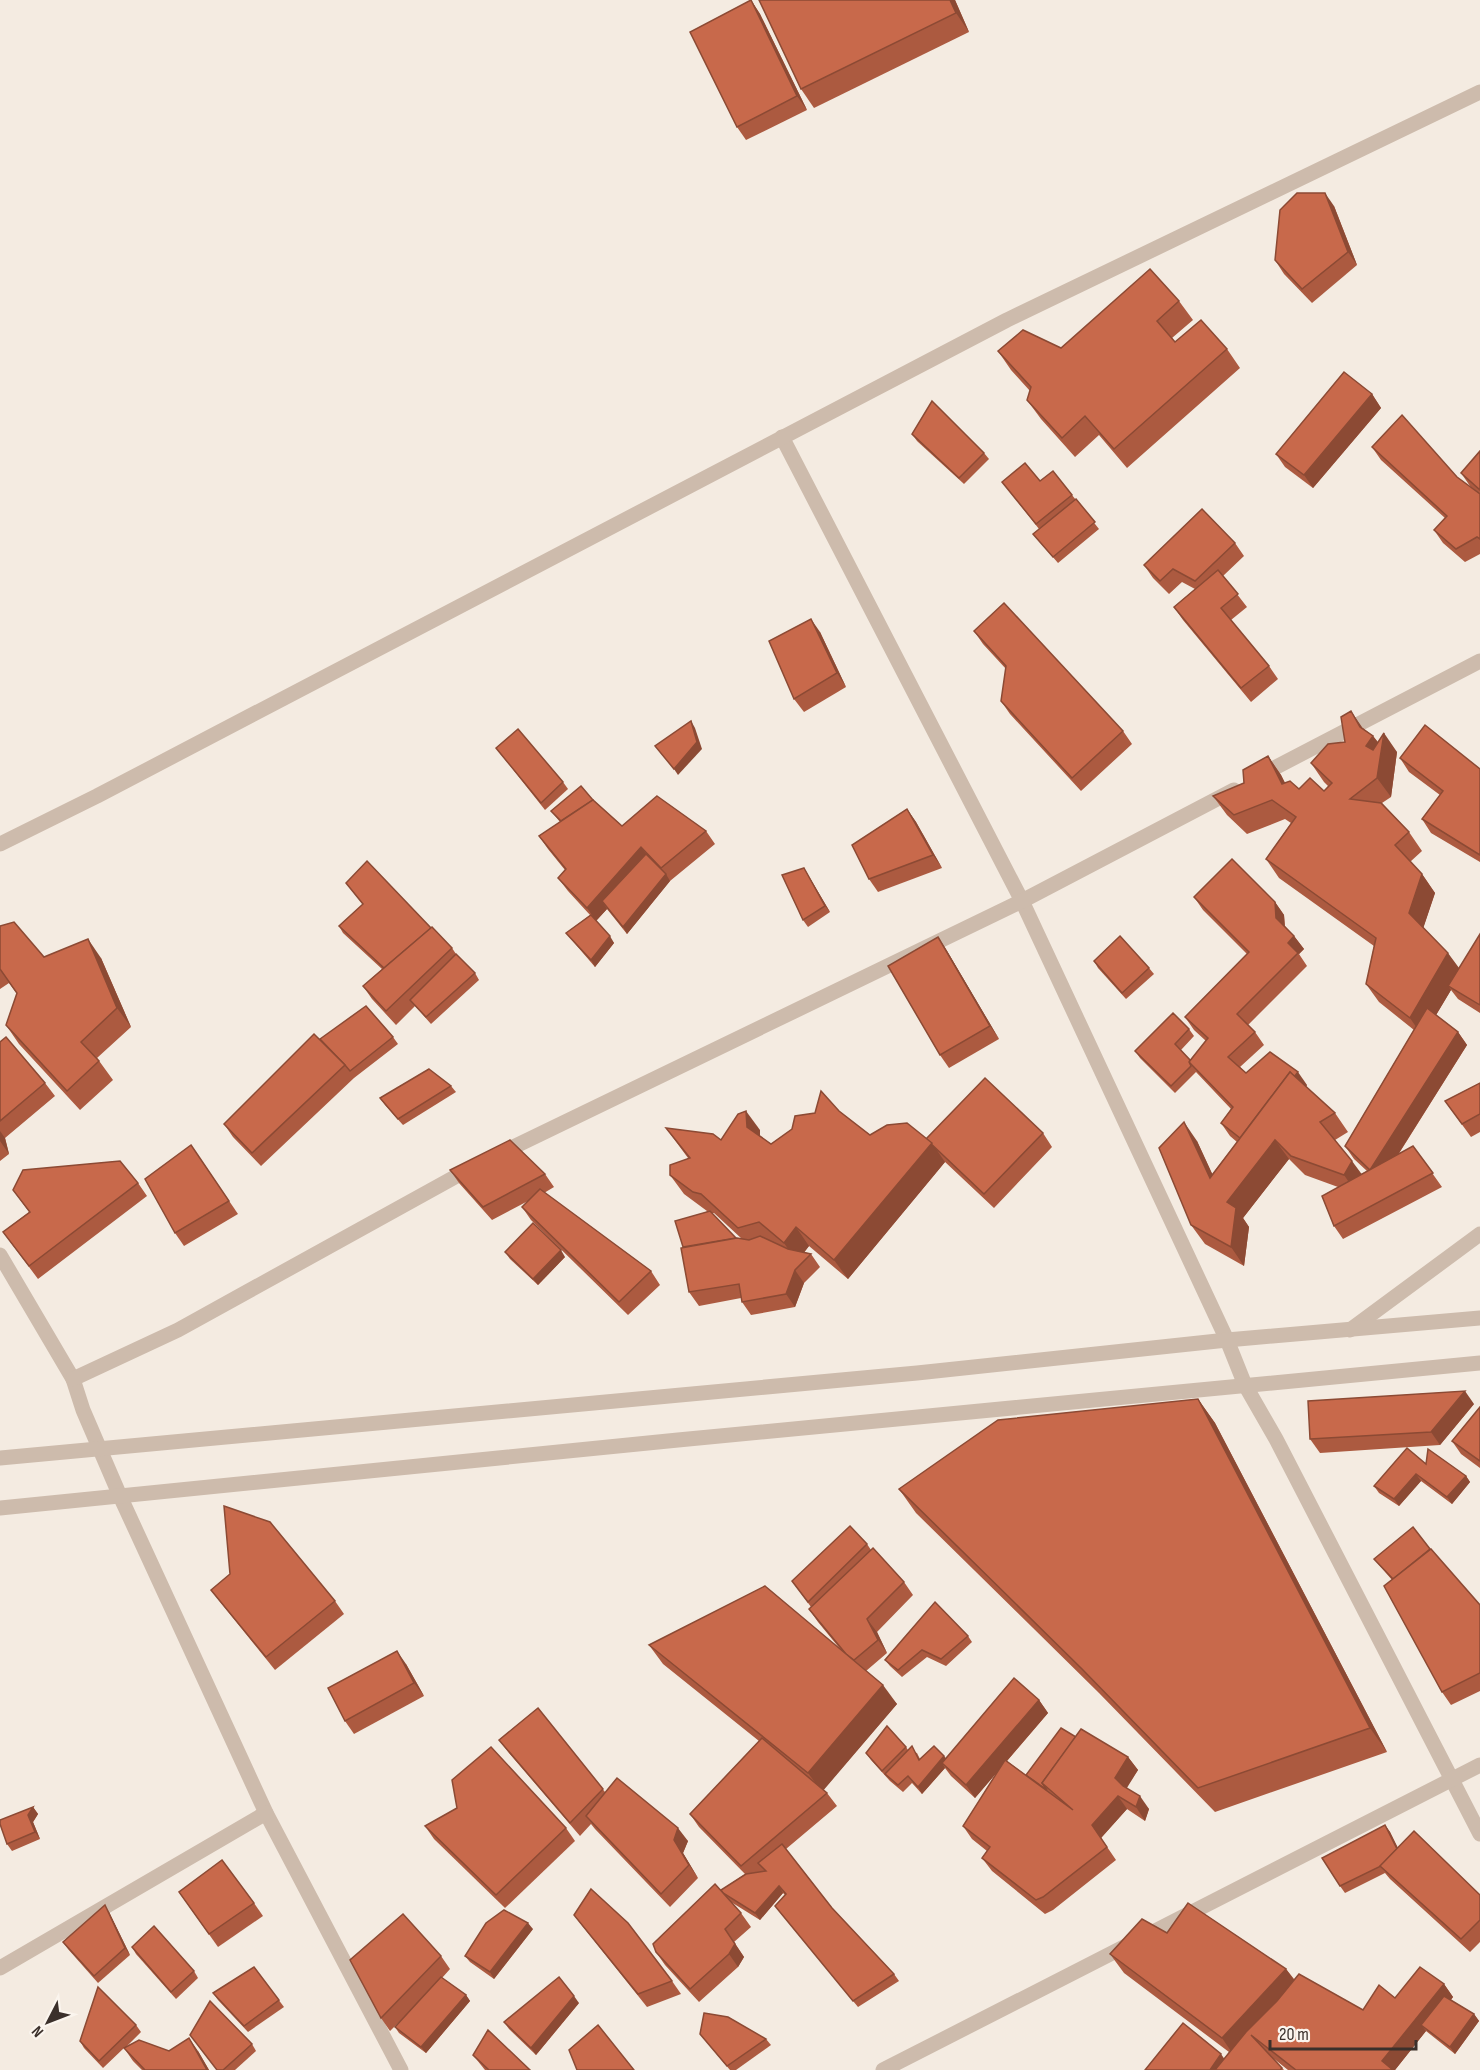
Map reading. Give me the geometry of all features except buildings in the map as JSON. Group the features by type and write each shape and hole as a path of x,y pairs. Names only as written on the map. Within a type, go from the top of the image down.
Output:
{"street":[{"path":"0,844 97,796 1006,320 1480,92"},
{"path":"782,437 1022,901 1227,1340 1245,1385 1276,1439 1480,1834"},
{"path":"73,1379 178,1330 448,1179 1022,901 1480,660"},
{"path":"1349,1330 1480,1233"},
{"path":"0,1255 73,1379 82,1410 120,1496 266,1813 401,2070"},
{"path":"0,1458 917,1373 1227,1340 1480,1318"},
{"path":"0,1508 1480,1363"},
{"path":"883,2070 1480,1765"},
{"path":"0,1968 266,1813"}]}
